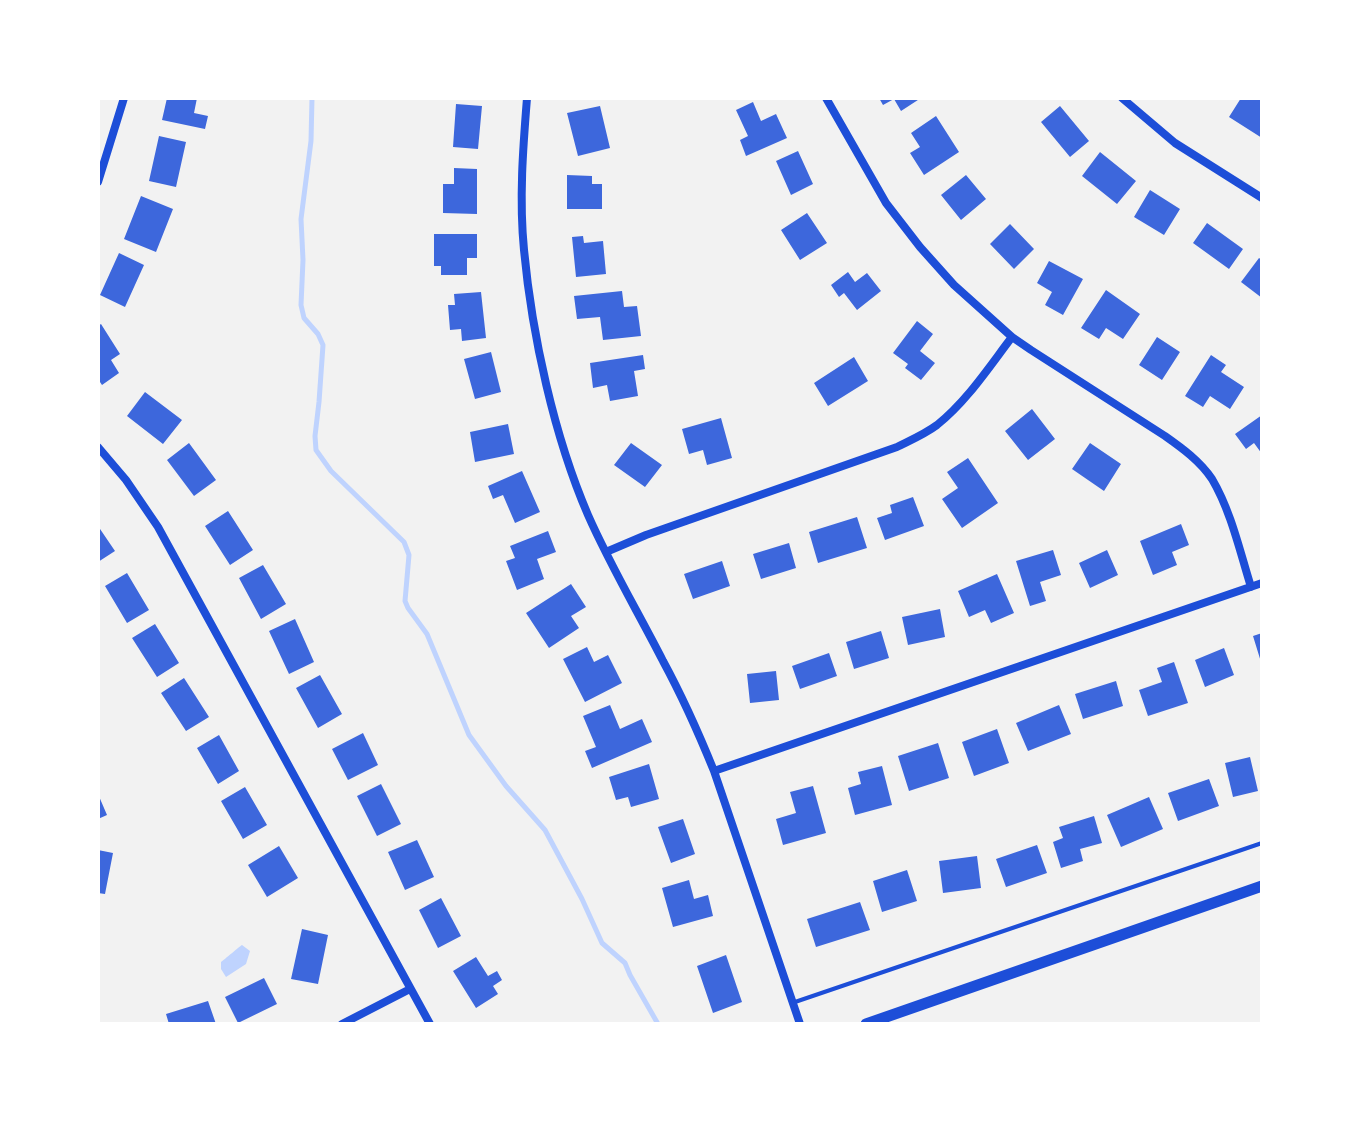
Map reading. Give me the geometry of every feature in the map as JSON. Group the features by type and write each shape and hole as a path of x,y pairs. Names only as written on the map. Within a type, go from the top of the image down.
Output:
{"main road":[{"path":"866,1024 883,1021 1262,886"}],"street":[{"path":"98,182 124,98"},
{"path":"527,98 522,173 523,248 534,326 572,473 588,515 703,743 800,1024"},
{"path":"826,98 871,179 903,227 954,285 1012,337 1183,448 1199,464 1211,479 1228,516 1251,587"},
{"path":"1122,98 1175,143 1262,198"},
{"path":"606,552 646,535 897,447 917,437 949,415 1012,337"},
{"path":"98,447 126,480 158,527 430,1024"},
{"path":"714,771 1262,583"},
{"path":"342,1024 410,989"}],"lane":[{"path":"794,1003 1262,843"}],"water":[{"path":"242,945 250,951 246,964 226,977 221,962"}],"building":[{"path":"167,98 197,98 194,113 208,116 205,129 162,120"},
{"path":"879,98 921,98 901,111 894,99 883,105"},
{"path":"1241,98 1262,98 1262,138 1229,117"},
{"path":"753,102 761,121 776,114 787,138 746,156 740,140 748,136 736,110"},
{"path":"456,104 482,106 478,149 453,147"},
{"path":"600,106 610,148 578,156 567,113"},
{"path":"1060,106 1089,141 1070,157 1041,122"},
{"path":"936,116 959,152 924,175 910,153 920,147 911,133"},
{"path":"159,136 186,142 176,187 149,181"},
{"path":"798,151 813,184 791,195 776,161"},
{"path":"1100,152 1136,181 1117,204 1082,176"},
{"path":"454,168 477,169 477,214 443,213 443,184 454,184"},
{"path":"567,175 592,176 592,184 602,184 602,209 567,209"},
{"path":"966,175 986,199 961,220 941,195"},
{"path":"1150,190 1180,209 1164,235 1134,217"},
{"path":"141,196 173,209 156,252 124,239"},
{"path":"807,213 827,243 800,260 781,230"},
{"path":"1207,223 1243,249 1229,269 1193,243"},
{"path":"1010,224 1034,249 1014,269 990,244"},
{"path":"434,234 477,234 477,258 467,258 467,275 441,275 441,266 434,266"},
{"path":"583,236 584,243 603,241 606,274 576,277 572,237"},
{"path":"119,253 144,265 125,307 100,295"},
{"path":"1259,258 1262,260 1262,298 1241,282"},
{"path":"1049,261 1083,279 1063,315 1045,305 1052,292 1037,283"},
{"path":"848,272 855,282 867,273 881,291 857,310 844,293 839,297 831,285"},
{"path":"1106,290 1140,314 1123,339 1106,328 1099,339 1081,328"},
{"path":"622,291 624,307 637,306 641,336 603,340 600,317 577,319 574,296"},
{"path":"481,292 486,338 462,341 461,329 450,330 448,305 455,305 454,294"},
{"path":"917,321 933,334 920,351 935,363 921,380 905,368 908,364 893,353"},
{"path":"101,324 120,354 111,360 119,373 102,385 98,379 98,326"},
{"path":"1157,337 1180,352 1162,380 1139,365"},
{"path":"491,352 501,392 475,399 464,359"},
{"path":"643,355 645,369 634,371 638,396 610,401 607,385 593,388 590,363"},
{"path":"1211,355 1226,365 1221,372 1244,387 1230,409 1210,396 1203,407 1185,396"},
{"path":"854,357 868,381 828,406 814,383"},
{"path":"145,392 182,420 163,444 127,416"},
{"path":"1032,409 1055,439 1028,460 1005,431"},
{"path":"1262,415 1262,454 1254,443 1246,449 1235,434"},
{"path":"721,418 732,458 707,465 703,450 689,454 682,429"},
{"path":"508,424 514,454 475,462 470,432"},
{"path":"189,443 216,480 194,496 167,460"},
{"path":"631,443 662,465 645,487 614,465"},
{"path":"1090,443 1121,464 1104,491 1072,469"},
{"path":"968,458 998,503 962,528 942,499 958,488 947,472"},
{"path":"522,471 540,512 515,523 503,495 493,499 488,486"},
{"path":"913,497 924,526 885,540 877,518 892,513 890,505"},
{"path":"228,511 253,550 230,565 205,526"},
{"path":"857,517 867,548 818,563 809,532"},
{"path":"1181,524 1189,545 1172,552 1177,565 1153,575 1140,541"},
{"path":"98,526 115,551 98,562"},
{"path":"548,531 556,552 537,559 544,579 517,590 506,561 515,558 510,546"},
{"path":"789,543 796,568 761,579 753,554"},
{"path":"1053,550 1061,575 1040,582 1046,601 1030,606 1016,561"},
{"path":"1107,550 1118,575 1090,588 1079,563"},
{"path":"722,561 730,586 693,599 684,574"},
{"path":"263,565 286,604 261,619 239,578"},
{"path":"127,573 149,610 127,623 105,586"},
{"path":"997,574 1014,613 991,623 985,610 969,617 958,591"},
{"path":"571,584 586,607 571,616 579,628 549,648 526,613"},
{"path":"940,609 945,637 908,645 902,617"},
{"path":"295,619 314,662 289,674 269,631"},
{"path":"155,624 179,663 157,677 132,638"},
{"path":"881,631 889,658 854,669 846,642"},
{"path":"1262,633 1262,661 1261,662 1253,636"},
{"path":"587,647 594,662 608,655 622,683 585,702 563,659"},
{"path":"1224,648 1234,675 1205,687 1195,660"},
{"path":"829,653 837,676 800,689 792,666"},
{"path":"1174,662 1188,703 1148,716 1139,690 1162,682 1157,668"},
{"path":"776,671 779,700 750,703 747,674"},
{"path":"320,675 342,714 318,728 296,688"},
{"path":"184,678 209,717 186,731 161,693"},
{"path":"1116,681 1123,706 1083,719 1075,694"},
{"path":"610,705 620,729 642,719 652,742 592,768 585,751 596,747 583,716"},
{"path":"1059,705 1071,734 1028,751 1016,723"},
{"path":"997,729 1009,763 974,776 962,742"},
{"path":"363,733 378,765 348,780 332,749"},
{"path":"219,735 239,771 218,784 197,748"},
{"path":"938,743 949,778 909,791 898,756"},
{"path":"1250,757 1258,791 1233,797 1225,763"},
{"path":"649,764 659,799 631,807 628,797 616,800 609,777"},
{"path":"882,766 892,805 855,815 848,788 861,784 858,772"},
{"path":"1209,779 1219,806 1178,821 1168,793"},
{"path":"381,784 401,824 377,836 357,796"},
{"path":"813,786 826,833 783,845 776,819 796,813 790,792"},
{"path":"245,787 267,825 243,839 221,801"},
{"path":"98,794 107,815 98,819"},
{"path":"1149,797 1163,829 1121,847 1107,815"},
{"path":"1094,816 1102,843 1080,849 1083,861 1061,868 1053,842 1063,838 1059,827"},
{"path":"683,819 695,854 671,863 658,827"},
{"path":"417,840 434,877 405,890 388,852"},
{"path":"1037,845 1047,873 1006,887 996,859"},
{"path":"279,846 298,878 267,897 248,865"},
{"path":"98,850 113,853 105,894 98,893"},
{"path":"977,856 981,888 943,893 939,861"},
{"path":"907,870 917,901 882,912 873,881"},
{"path":"689,880 694,899 708,895 713,916 673,927 662,888"},
{"path":"441,898 461,936 438,948 419,910"},
{"path":"860,902 870,930 816,947 807,919"},
{"path":"302,929 328,935 318,984 291,979"},
{"path":"726,955 742,1002 713,1013 697,966"},
{"path":"476,957 488,976 497,971 502,980 493,986 498,994 476,1008 453,971"},
{"path":"264,978 277,1004 238,1023 225,997"},
{"path":"208,1001 216,1024 169,1024 166,1014"}],"waterway":[{"path":"312,98 311,141 301,219 301,305 304,318 323,345 316,450 331,471 404,542 409,555 405,601 427,634 469,735 506,786 545,830 602,943 625,963 658,1024"}]}
